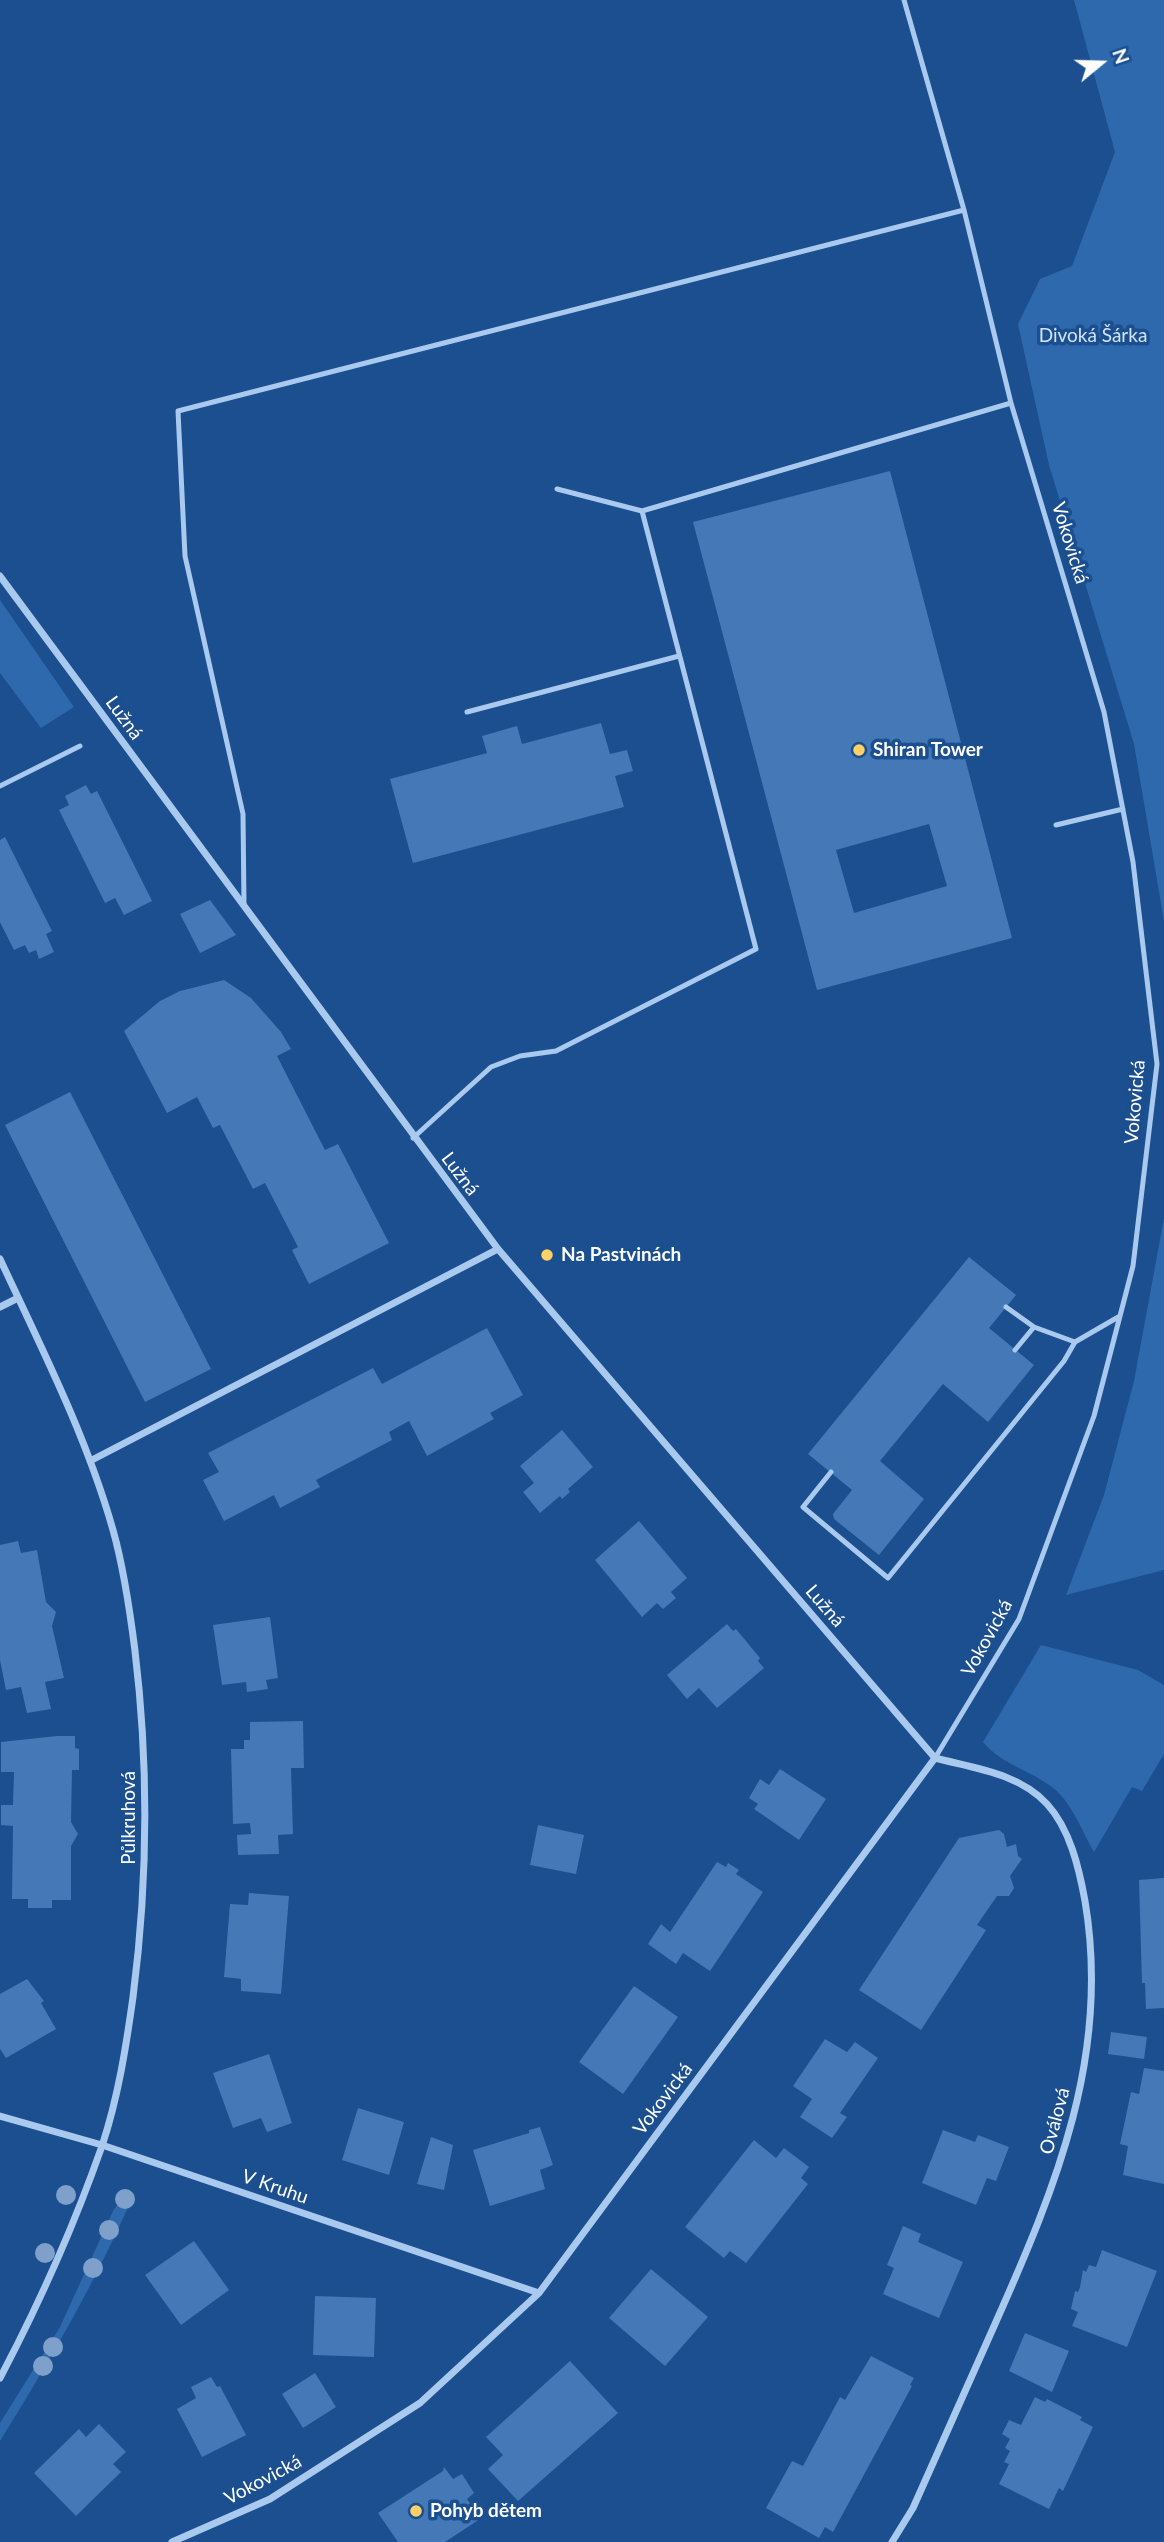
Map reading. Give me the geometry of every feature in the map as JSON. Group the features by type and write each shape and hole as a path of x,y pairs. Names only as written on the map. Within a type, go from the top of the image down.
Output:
{"street":[{"name":"Lužná","path":"0,576 498,1250 936,1758"},
{"path":"90,1461 498,1250"},
{"name":"Půlkruhová","path":"0,1259 54,1372 90,1461 113,1531 129,1602 146,1781 146,1866 124,2064 102,2145 26,2329 0,2378"},
{"path":"0,1307 18,1298"},
{"name":"Vokovická","path":"172,2542 270,2499 420,2403 539,2293 936,1758"},
{"name":"Oválová","path":"892,2542 913,2508 1035,2234 1061,2161 1080,2090 1093,2000 1094,1961 1082,1886 1060,1822 1046,1803 1010,1779 936,1758"},
{"name":"V Kruhu","path":"0,2116 102,2145 539,2293"}],"lane":[{"name":"Vokovická","path":"904,0 964,210 1011,402 1104,712 1133,862 1157,1064 1133,1266 1094,1416 1019,1619 936,1758"},
{"path":"244,907 243,814 185,556 178,411 964,210"},
{"path":"557,489 642,511 1011,402"},
{"path":"413,1138 491,1067 520,1056 556,1051 756,949 642,511"},
{"path":"467,712 679,656"},
{"path":"0,786 80,746"},
{"path":"1056,825 1123,809"},
{"path":"1006,1307 1034,1327 1075,1342"},
{"path":"831,1472 803,1507 888,1578 1064,1361 1075,1342 1120,1316"},
{"path":"1015,1350 1034,1327"}],"green space":[{"name":"Divoká Šárka","path":"1074,0 1164,0 1164,921 1134,744 1049,465 1018,324 1040,279 1072,266 1115,152"},
{"path":"0,600 74,707 41,728 0,673"},
{"path":"1164,1218 1164,1570 1066,1595 1104,1495 1134,1381"},
{"path":"1041,1645 1138,1670 1164,1685 1164,1754 1142,1791 1132,1787 1094,1852 1059,1793 1043,1781 1007,1762 983,1742"},
{"path":"129,2190 134,2194 88,2290 0,2441 0,2423 60,2327 114,2209"}],"building":[{"name":"Shiran Tower","path":"890,471 1012,938 817,990 693,522","holes":["929,824 947,886 854,913 836,850"]},
{"path":"601,723 610,754 627,750 633,771 615,776 624,807 413,863 390,779 487,753 482,736 517,726 522,744"},
{"path":"86,785 91,794 97,791 152,901 124,915 115,898 105,903 59,810 69,805 65,796"},
{"path":"5,837 52,931 46,934 54,952 39,959 36,950 29,953 25,945 14,950 0,922 0,840"},
{"path":"210,900 236,935 200,953 180,914"},
{"path":"224,980 251,998 281,1032 291,1049 277,1056 325,1150 338,1144 389,1243 309,1284 292,1250 298,1247 265,1183 253,1189 220,1125 213,1128 197,1097 167,1113 124,1031 160,1001 180,991"},
{"path":"70,1092 211,1369 145,1402 5,1125"},
{"path":"969,1257 1016,1295 989,1328 1034,1365 988,1422 943,1384 880,1461 924,1499 879,1555 834,1519 833,1514 852,1490 808,1454"},
{"path":"487,1328 523,1395 490,1413 494,1419 427,1456 409,1421 389,1432 392,1440 316,1480 320,1487 280,1508 274,1495 224,1521 203,1480 219,1472 208,1453 373,1368 382,1384"},
{"path":"562,1430 593,1467 568,1489 570,1492 562,1499 560,1496 540,1513 523,1492 534,1483 520,1466"},
{"path":"639,1521 687,1578 671,1592 676,1598 663,1609 657,1603 642,1617 595,1560"},
{"path":"18,1541 21,1553 37,1550 46,1602 56,1612 52,1626 64,1678 45,1682 51,1709 27,1713 21,1687 6,1690 0,1660 0,1545"},
{"path":"270,1617 278,1678 266,1680 268,1689 247,1692 246,1682 222,1685 213,1625"},
{"path":"727,1624 733,1631 736,1629 760,1658 758,1661 764,1668 717,1708 699,1688 687,1699 667,1675"},
{"path":"303,1721 304,1768 291,1768 293,1834 278,1835 279,1854 238,1855 237,1835 251,1834 250,1823 233,1824 231,1749 244,1749 244,1740 250,1740 250,1722"},
{"path":"75,1736 75,1748 79,1749 79,1770 72,1770 71,1822 78,1834 71,1846 71,1900 52,1900 52,1908 28,1908 28,1899 12,1899 13,1826 1,1825 1,1805 13,1805 14,1772 1,1772 1,1742"},
{"path":"780,1769 826,1799 799,1840 754,1809 758,1804 749,1798 760,1779 769,1785"},
{"path":"538,1825 584,1835 576,1874 530,1865"},
{"path":"999,1830 1004,1834 1007,1847 1016,1844 1018,1856 1022,1859 1010,1876 1014,1888 1009,1896 997,1896 977,1925 986,1930 921,2030 859,1990 959,1838"},
{"path":"717,1862 726,1867 728,1863 739,1870 736,1874 763,1892 710,1971 683,1953 676,1964 648,1944 661,1924 670,1932"},
{"path":"1164,1878 1164,2008 1146,2009 1145,1983 1142,1983 1139,1880"},
{"path":"249,1893 289,1896 281,1994 241,1991 241,1979 224,1977 230,1904 248,1905"},
{"path":"27,1979 44,2001 41,2003 56,2029 6,2058 0,2049 0,1994"},
{"path":"634,1986 678,2017 623,2094 579,2062"},
{"path":"1111,2032 1147,2037 1144,2059 1108,2054"},
{"path":"825,2039 847,2052 855,2042 878,2058 840,2113 847,2117 832,2138 800,2117 812,2099 793,2086"},
{"path":"269,2054 292,2123 267,2132 261,2118 233,2128 213,2073"},
{"path":"1144,2068 1164,2071 1164,2184 1123,2175 1128,2146 1120,2144 1131,2092 1139,2094"},
{"path":"358,2108 404,2122 389,2175 342,2160"},
{"path":"540,2127 553,2165 540,2170 545,2189 490,2206 473,2150 529,2133 529,2130"},
{"path":"943,2130 975,2142 978,2135 1009,2147 996,2181 987,2178 976,2205 922,2183"},
{"path":"431,2137 453,2145 444,2190 417,2184"},
{"path":"754,2140 776,2158 784,2148 809,2167 801,2178 808,2184 746,2263 730,2251 724,2258 685,2227"},
{"path":"903,2226 921,2234 918,2242 963,2262 939,2318 883,2294 894,2268 887,2265"},
{"path":"194,2241 229,2290 181,2325 145,2275"},
{"path":"1102,2250 1157,2271 1127,2347 1072,2326 1078,2312 1071,2309 1075,2291 1078,2292 1080,2287 1083,2270 1086,2272 1089,2265 1096,2267"},
{"path":"651,2269 708,2317 665,2366 609,2318"},
{"path":"315,2296 376,2298 374,2357 313,2355"},
{"path":"1025,2333 1069,2351 1052,2392 1009,2371"},
{"path":"871,2356 914,2378 910,2385 912,2386 833,2532 825,2527 819,2538 766,2508 792,2461 803,2466 840,2397 845,2400"},
{"path":"570,2361 618,2413 518,2501 488,2469 503,2455 486,2437"},
{"path":"315,2373 336,2407 303,2428 282,2394"},
{"path":"211,2377 217,2387 220,2386 246,2435 202,2457 177,2409 196,2398 191,2387"},
{"path":"1035,2397 1045,2402 1047,2399 1082,2417 1080,2420 1093,2427 1063,2491 1059,2488 1049,2509 999,2484 1009,2464 1004,2462 1010,2451 1005,2448 1010,2439 1002,2434 1009,2420 1021,2425"},
{"path":"99,2424 126,2452 113,2464 121,2472 76,2516 34,2473 79,2429 86,2437"},
{"path":"444,2467 453,2479 462,2474 474,2493 467,2499 480,2519 445,2542 398,2542 378,2513 443,2471"}],"place":[{"name":"Shiran Tower","path":"859,750"},
{"name":"Na Pastvinách","path":"547,1255"},
{"name":"Pohyb dětem","path":"416,2511"}]}
